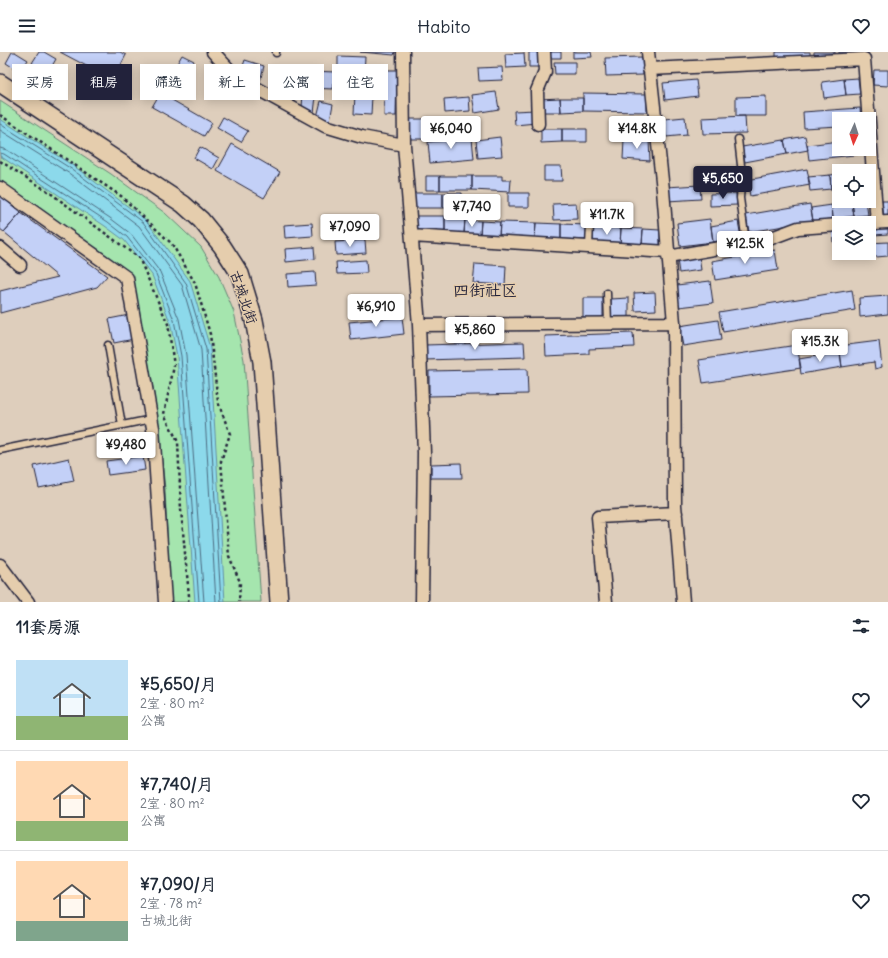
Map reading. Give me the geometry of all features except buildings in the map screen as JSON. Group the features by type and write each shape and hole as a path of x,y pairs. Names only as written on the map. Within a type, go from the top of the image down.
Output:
{"main road":[{"name":"古城北街","path":"0,83 183,204 201,220 222,246 240,274 254,320 262,362 279,602"}],"street":[{"path":"213,52 236,76 326,126 362,137 404,145"},
{"path":"403,52 404,145 419,325 424,453 422,602"},
{"path":"538,124 537,91 545,72 544,52"},
{"path":"648,52 663,190 674,323 676,513 683,602"},
{"path":"650,69 837,56 864,59 878,223"},
{"path":"0,188 127,278 152,419 166,602"},
{"path":"412,236 589,247 668,255 766,240 798,228 832,226"},
{"path":"0,248 20,265"},
{"path":"419,325 674,323"},
{"path":"606,602 598,517 676,513"},
{"path":"0,565 28,602"}],"lane":[{"path":"738,139 742,174 740,198 746,243"},
{"path":"589,247 590,224"},
{"path":"607,293 608,323"},
{"path":"108,345 122,425"},
{"path":"0,450 152,419"}],"path":[{"path":"0,115 121,196 172,244 195,283 210,334 218,402 230,434 221,461 229,556 240,582 239,602"}],"green space":[{"path":"0,101 111,174 165,213 201,247 219,277 234,312 244,360 261,602 170,602 165,488 153,388 132,274 0,183"}],"water":[{"path":"0,119 75,167 146,220 190,281 210,348 225,602 195,602 177,356 170,322 152,275 124,240 0,156"}],"district":[{"name":"四街社区","path":"485,290"}]}
